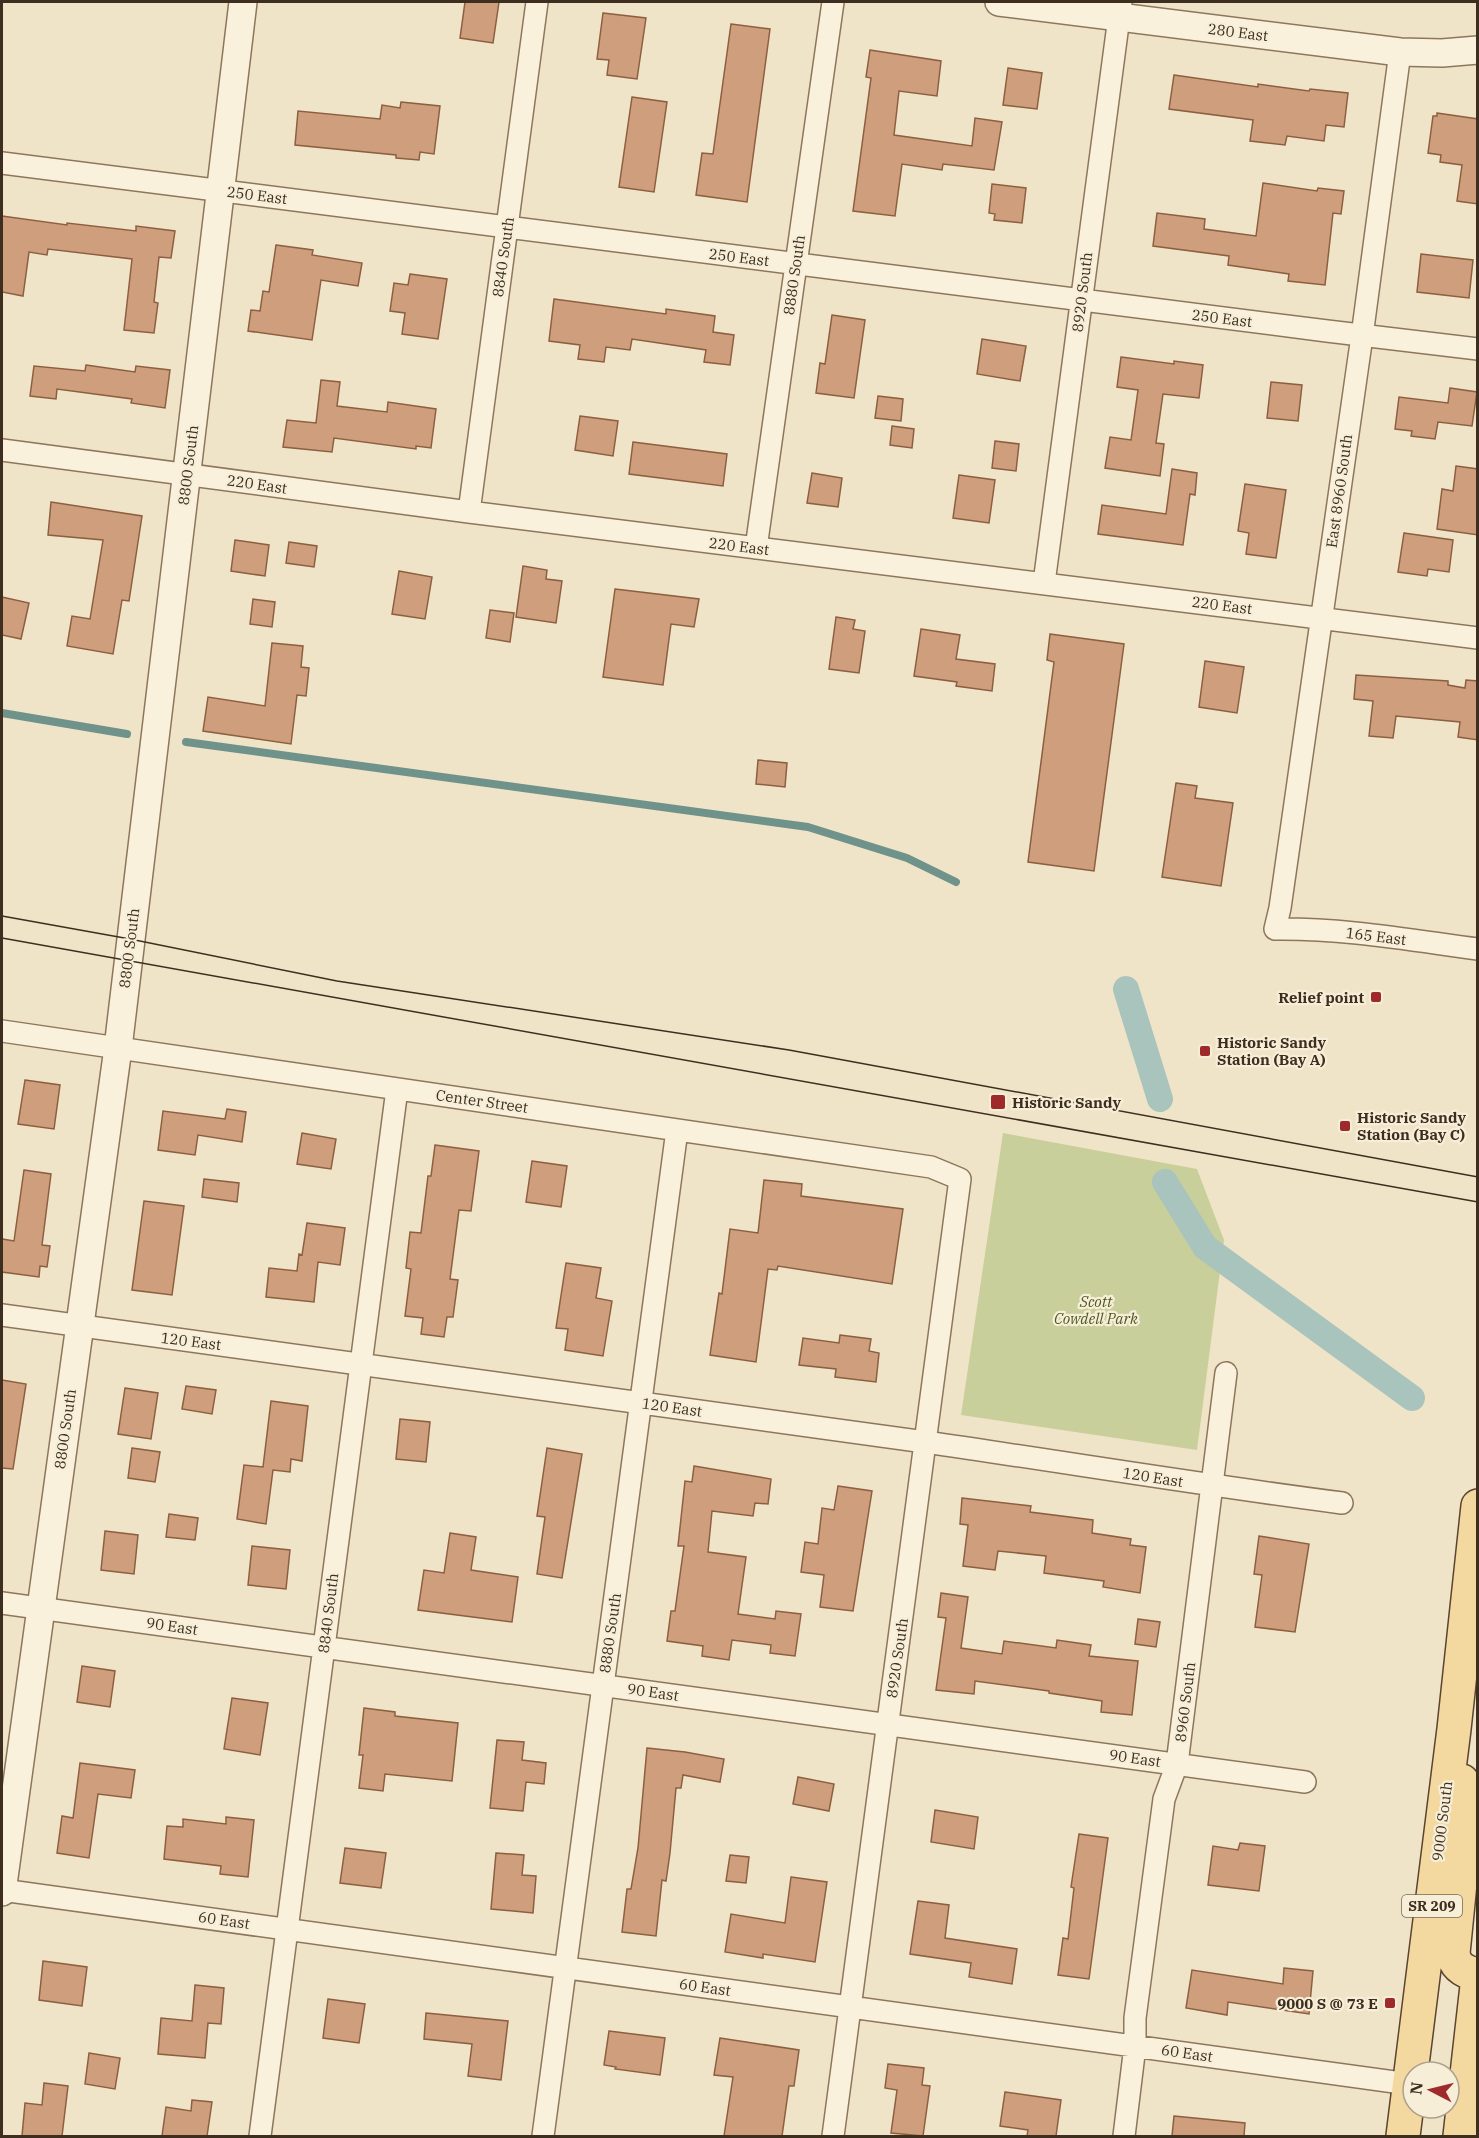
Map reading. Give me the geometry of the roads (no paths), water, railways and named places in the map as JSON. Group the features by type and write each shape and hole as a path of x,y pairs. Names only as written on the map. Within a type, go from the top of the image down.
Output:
{"main road":[{"name":"9000 South","path":"1412,2060 1454,1729 1478,1506"},
{"path":"1454,1729 1464,1802 1465,1833 1453,1953 1461,1970 1478,1976 1460,2136"},
{"name":"9000 South","path":"1403,2136 1405,2120"}],"street":[{"name":"8800 South","path":"2,1891 118,1048 243,2"},
{"name":"8840 South","path":"469,512 537,2"},
{"name":"8880 South","path":"756,548 833,2"},
{"name":"280 East","path":"999,2 1120,9 1400,52 1442,53 1478,50"},
{"name":"8920 South","path":"1044,583 1120,9"},
{"name":"East 8960 South","path":"1275,930 1362,336 1400,52"},
{"name":"250 East","path":"2,163 1478,349"},
{"name":"220 East","path":"2,450 469,512 1478,638"},
{"name":"165 East","path":"1275,930 1308,929 1378,935 1478,949"},
{"name":"Center Street","path":"2,1031 931,1167 960,1179"},
{"name":"8840 South","path":"260,2136 397,1089"},
{"name":"8880 South","path":"543,2136 677,1130"},
{"name":"8920 South","path":"833,2136 960,1179"},
{"name":"120 East","path":"2,1315 925,1442 1212,1486 1342,1503"},
{"name":"8960 South","path":"1124,2136 1135,2046 1136,2018 1164,1799 1177,1764 1226,1373"},
{"name":"90 East","path":"2,1603 1305,1782"},
{"name":"60 East","path":"2,1891 1401,2083"}],"waterway":[{"path":"2,713 127,734"},
{"path":"186,742 808,827 907,858 956,882"},
{"path":"1126,989 1160,1099"},
{"path":"1165,1182 1205,1247 1412,1398"}],"tram line":[{"path":"2,916 130,939 337,981 789,1050 1478,1177"},
{"path":"2,938 1478,1202"}],"place":[{"name":"Relief point","path":"1376,997"},
{"name":"Historic Sandy Station (Bay A)","path":"1205,1051"},
{"name":"Historic Sandy","path":"998,1102"},
{"name":"Historic Sandy Station (Bay C)","path":"1345,1126"},
{"name":"9000 S @ 73 E","path":"1390,2003"}],"park label":[{"name":"Scott Cowdell Park","path":"1096,1310"}]}
